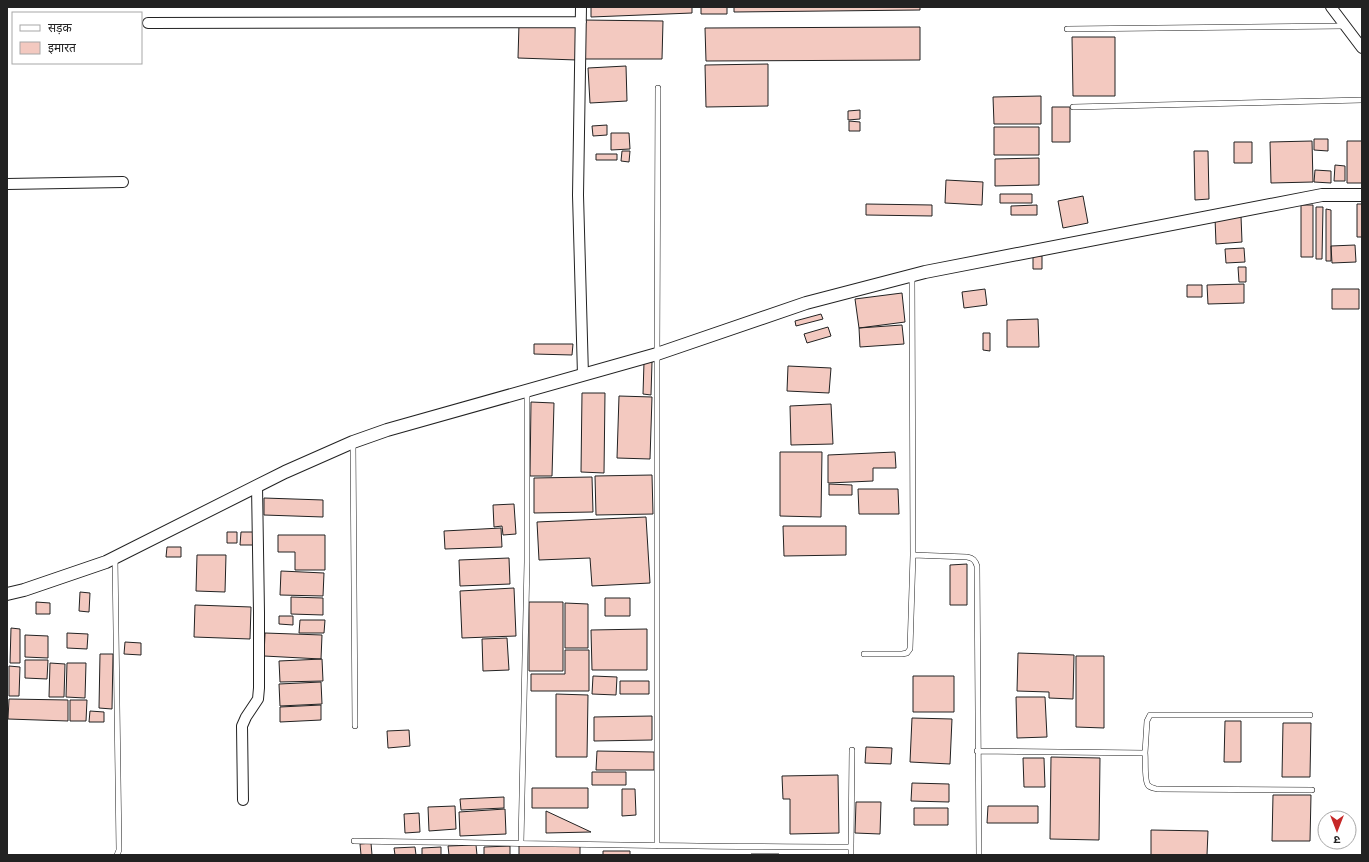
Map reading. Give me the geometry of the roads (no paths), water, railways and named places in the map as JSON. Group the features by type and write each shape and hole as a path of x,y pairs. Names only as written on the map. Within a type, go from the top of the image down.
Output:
{"street":[{"path":"581,7 578,195 583,375"},
{"path":"1331,7 1362,48"},
{"path":"148,23 581,22"},
{"path":"7,184 123,182"},
{"path":"7,594 39,585 106,562 257,486 353,442 387,430 656,354 806,303 912,276 1002,256 1322,195 1362,195"},
{"path":"243,800 242,726 258,699 259,688 257,486"}],"lane":[{"path":"1067,29 1345,26"},
{"path":"657,846 656,354 658,88"},
{"path":"1073,107 1362,100"},
{"path":"864,654 902,654 907,653 910,649 913,555 912,276"},
{"path":"521,842 527,562 527,391"},
{"path":"353,442 355,726"},
{"path":"913,555 967,557 976,561 979,855"},
{"path":"115,558 118,772 117,855"},
{"path":"1310,715 1150,715 1147,721 1146,780 1147,785 1151,788 1157,789 1312,790"},
{"path":"851,855 852,750"},
{"path":"977,751 1146,753"},
{"path":"354,841 521,842 657,846 851,848"}]}
